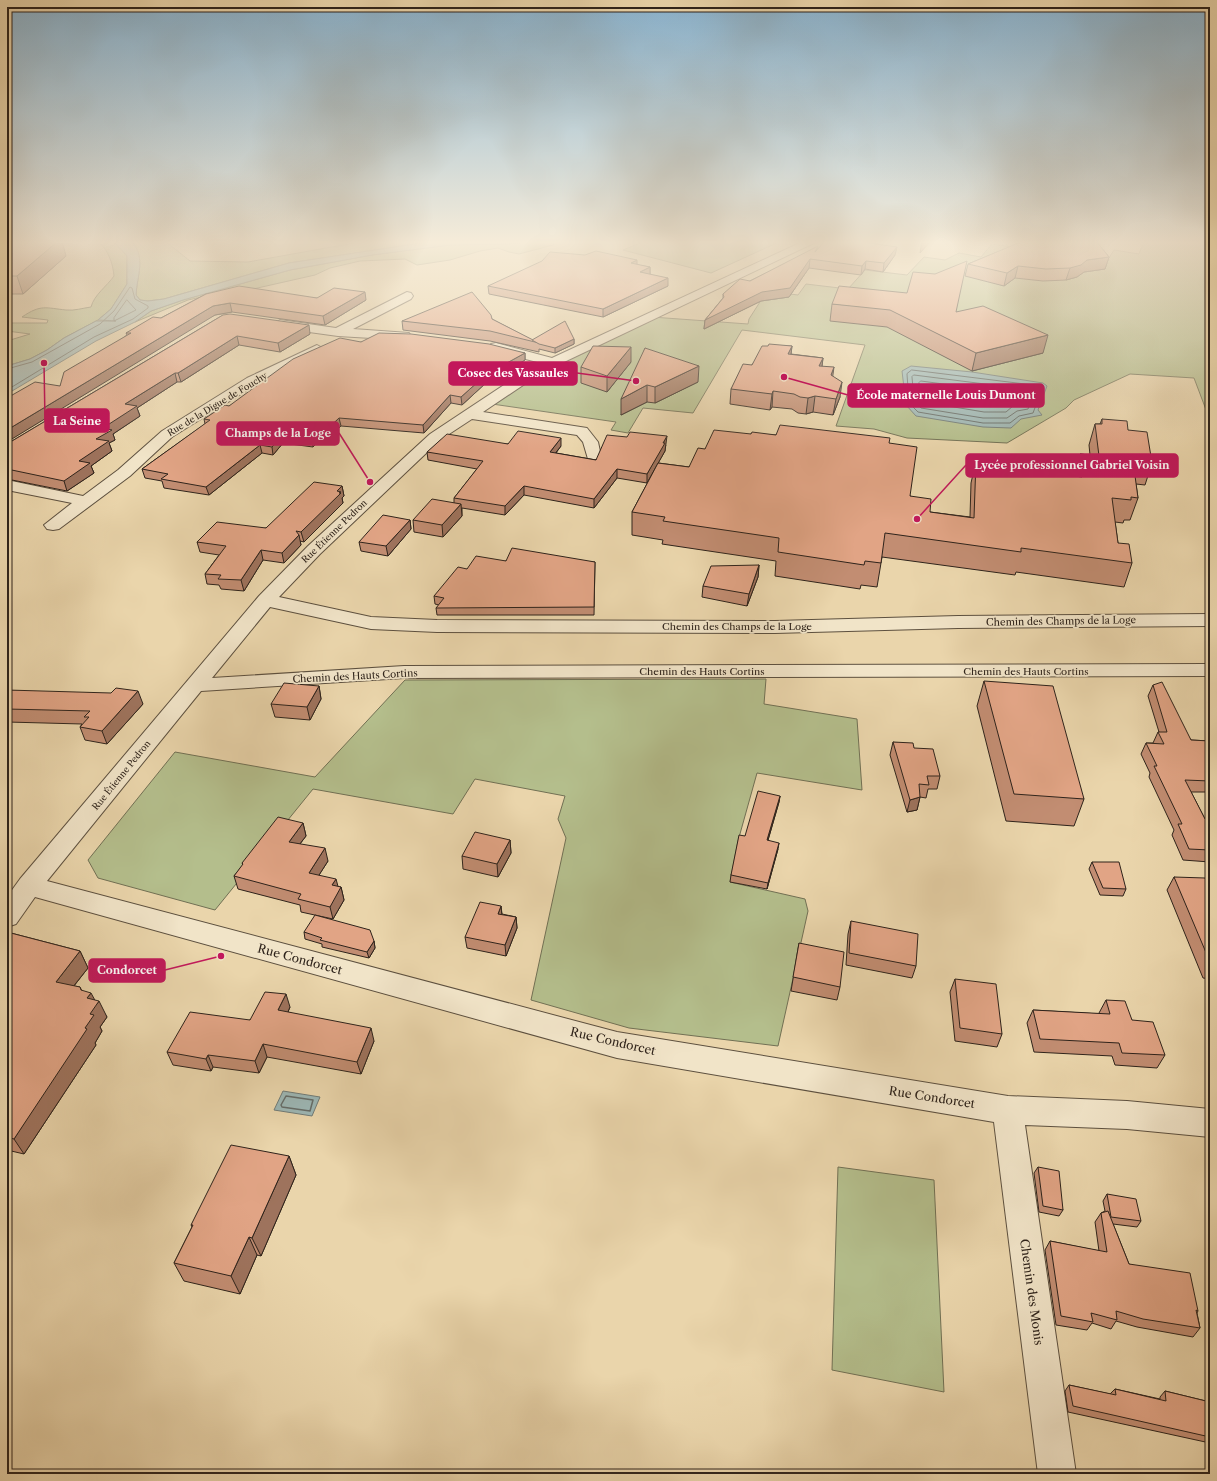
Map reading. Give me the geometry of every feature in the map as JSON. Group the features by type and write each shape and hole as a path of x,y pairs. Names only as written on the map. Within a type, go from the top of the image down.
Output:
{"street":[{"path":"338,332 380,310"},
{"name":"Rue Étienne Pedron","path":"7,917 29,886 266,600 314,550 398,469 435,437 536,370 664,310"},
{"path":"271,323 356,334 420,337"},
{"name":"Rue de la Digue de Fouchy","path":"53,525 124,473 174,430 252,382 301,356 356,334"},
{"path":"482,345 553,362"},
{"path":"469,414 582,431 589,438 592,444 593,456"},
{"path":"7,485 85,501"},
{"name":"Chemin des Champs de la Loge","path":"266,600 371,623 437,626 775,627 958,622 1210,620"},
{"name":"Chemin des Hauts Cortins","path":"195,685 226,685 362,673 404,672 1210,670"},
{"name":"Rue Condorcet","path":"29,886 617,1045 1008,1110 1127,1115 1210,1123"},
{"name":"Chemin des Monis","path":"1008,1110 1057,1474"}],"green space":[{"path":"34,310 110,310 98,320 64,338 47,350 30,359 7,366 7,341 30,334 7,331 7,323 47,323 48,320 22,317"},
{"path":"164,310 135,322 151,311"},
{"path":"755,310 1210,310 1210,416 1208,415 1194,378 1130,374 1074,400 1066,408 1007,443 907,438 874,429 836,426 865,345 742,330 693,413 643,408 628,433 611,430 616,422 492,404 566,356 652,317 748,324 749,319"},
{"path":"766,679 764,704 857,719 862,790 757,773 738,841 730,882 805,899 808,911 778,1046 629,1028 531,1000 566,838 558,819 565,796 475,779 453,814 313,789 215,910 98,878 88,860 175,752 315,777 405,680"},
{"path":"838,1167 934,1180 944,1392 832,1370"}],"water":[{"path":"110,310 154,310 135,322 96,341 7,394 7,366 30,359 47,350 64,338 96,321 116,321 98,320"},
{"path":"911,366 972,372 1043,383 1047,386 1038,410 1042,415 1021,419 1011,428 983,427 916,416 906,405 902,371"},
{"path":"283,1091 320,1097 312,1116 274,1110"}],"building":[{"path":"176,310 206,310 7,430 7,398 35,382 60,386 64,372 131,333 126,333 153,317 161,318"},
{"path":"281,310 333,310 323,316"},
{"path":"428,310 487,310 492,319 539,343 490,331 402,321"},
{"path":"713,310 725,310 705,320"},
{"path":"890,310 956,310 956,312 964,310 992,310 1048,335 976,353"},
{"path":"230,314 309,325 278,343 237,336 125,404 137,406 103,428 112,430 96,439 109,441 79,461 90,463 64,481 7,469 7,444 223,315"},
{"path":"565,321 574,339 555,348 539,344 532,340"},
{"path":"379,333 411,334 489,344 525,353 505,364 499,363 461,397 450,395 423,425 339,418 321,435 317,434 312,439 282,435 272,447 260,445 206,487 161,479 168,474 142,469 210,420 204,419 225,405 229,406 293,359 340,338 361,342"},
{"path":"769,344 792,346 788,354 823,358 819,366 834,367 831,375 842,382 836,399 815,396 808,398 800,397 794,394 773,391 772,394 731,389 743,364 752,365 762,346 768,346"},
{"path":"593,346 631,347 607,376 581,367"},
{"path":"645,348 699,366 655,387 647,385 621,399"},
{"path":"1102,419 1127,421 1128,430 1147,432 1152,463 1133,461 1138,498 1131,497 1131,500 1112,498 1118,543 1129,544 1132,563 1021,548 1021,552 885,533 881,563 865,561 864,565 778,552 779,538 663,521 665,517 632,512 658,463 689,467 698,448 705,449 714,430 776,435 780,425 890,438 889,443 917,447 910,496 931,499 930,512 974,518 976,461 1029,467 1029,470 1082,477 1080,454 1099,456 1095,424 1102,424"},
{"path":"518,431 561,438 550,452 596,460 607,435 627,437 630,432 667,436 663,443 665,443 647,474 617,469 594,499 524,486 505,506 454,498 483,461 427,452 447,434 508,444"},
{"path":"314,482 342,486 337,491 341,493 301,532 296,531 299,535 282,553 261,550 241,580 218,579 221,575 205,574 226,546 197,542 217,522 266,528"},
{"path":"432,499 461,504 442,525 413,520"},
{"path":"383,515 410,520 386,546 359,542"},
{"path":"512,548 595,562 594,607 436,608 444,598 434,596 458,567 467,569 476,556 506,561"},
{"path":"759,565 749,594 703,586 711,566"},
{"path":"984,681 1053,686 1084,799 1014,794"},
{"path":"1162,682 1191,740 1210,741 1210,781 1185,780 1205,819 1210,820 1210,850 1189,849 1178,824 1182,824 1154,766 1157,766 1146,743 1164,744 1158,732 1167,732 1153,685"},
{"path":"284,683 319,686 307,707 271,704"},
{"path":"116,688 138,691 102,731 80,727 89,717 84,717 90,711 7,709 7,690 111,693"},
{"path":"893,742 913,743 914,748 933,749 940,776 927,776 929,785 919,784 920,797 910,800"},
{"path":"758,791 780,796 767,840 779,843 768,883 731,875 739,835 745,836"},
{"path":"278,817 303,823 289,842 325,848 309,873 336,879 332,885 341,887 330,907 298,899 301,894 234,876 243,864 242,863"},
{"path":"475,832 510,840 497,864 462,856"},
{"path":"1092,862 1119,862 1126,889 1103,888"},
{"path":"1174,877 1205,878 1210,888 1210,962"},
{"path":"480,902 501,906 498,914 516,917 505,945 465,937"},
{"path":"315,915 370,930 374,941 367,952 320,940 322,938 304,932"},
{"path":"851,921 918,934 916,966 849,953"},
{"path":"7,932 80,951 56,982 80,987 81,990 91,993 87,998 99,1001 90,1014 94,1015 85,1028 87,1029 14,1139 7,1137"},
{"path":"799,943 844,952 840,987 793,977"},
{"path":"955,979 996,984 1002,1034 960,1028"},
{"path":"265,992 286,994 278,1010 371,1028 357,1062 263,1044 255,1061 208,1055 206,1059 167,1052 190,1012 250,1020"},
{"path":"1106,1000 1125,1001 1132,1020 1153,1022 1165,1055 1122,1053 1119,1043 1040,1039 1033,1010 1110,1014"},
{"path":"231,1145 289,1156 252,1238 249,1237 231,1276 174,1263 193,1225 191,1225"},
{"path":"1038,1167 1059,1171 1063,1210 1043,1206"},
{"path":"1107,1194 1136,1199 1141,1221 1111,1217"},
{"path":"1108,1211 1129,1264 1190,1273 1200,1328 1143,1319 1116,1311 1117,1320 1091,1313 1093,1322 1061,1316 1050,1241 1107,1252 1101,1213"},
{"path":"1069,1385 1116,1395 1115,1389 1166,1401 1165,1391 1210,1402 1210,1437 1073,1406"}],"place":[{"name":"La Seine","path":"44,363"},
{"name":"École maternelle Louis Dumont","path":"784,377"},
{"name":"Cosec des Vassaules","path":"636,381"},
{"name":"Champs de la Loge","path":"370,482"},
{"name":"Lycée professionnel Gabriel Voisin","path":"917,519"},
{"name":"Condorcet","path":"221,956"}]}
